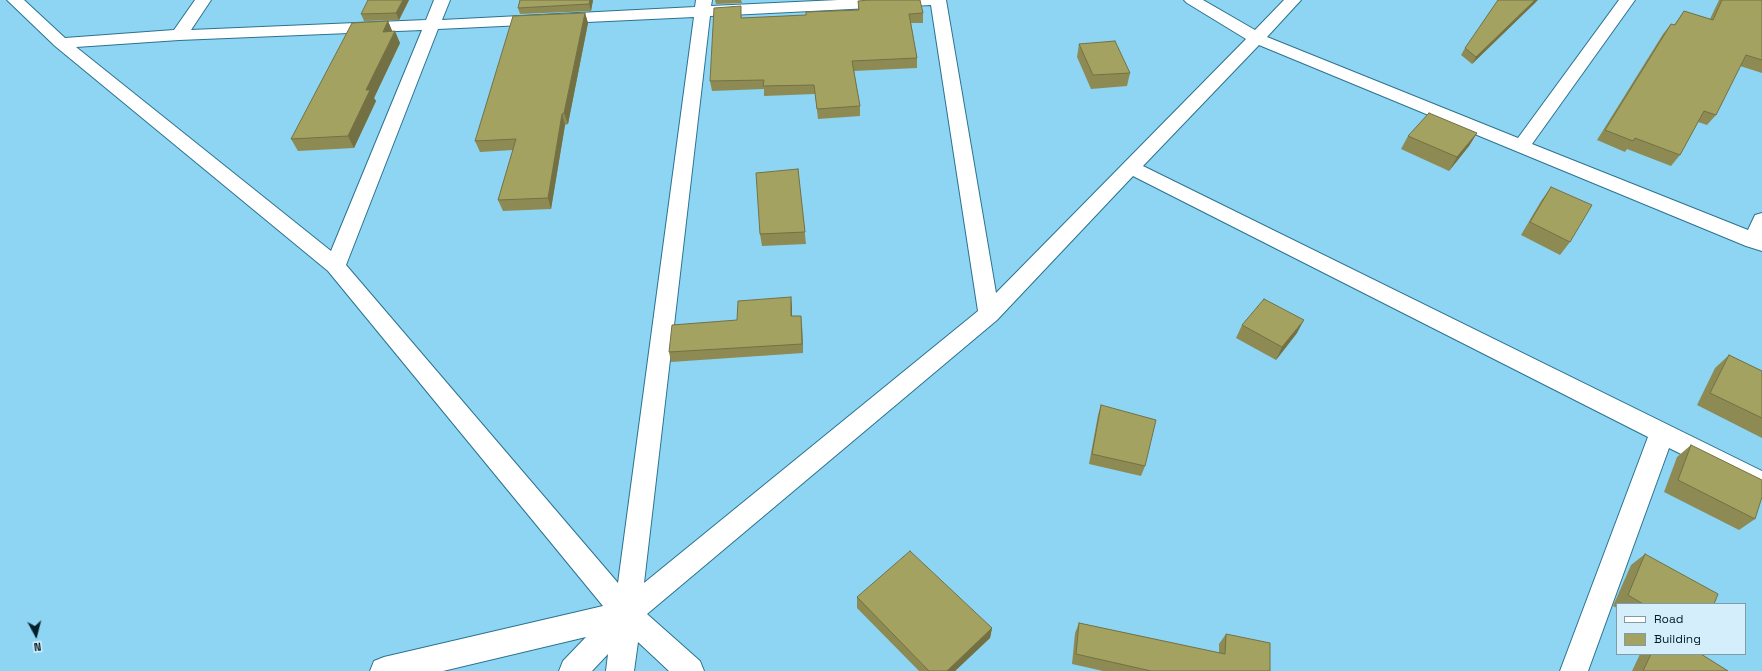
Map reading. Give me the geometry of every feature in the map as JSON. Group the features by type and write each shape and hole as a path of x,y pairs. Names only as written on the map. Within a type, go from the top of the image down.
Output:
{"street":[{"path":"15,0 61,43 335,266 627,614 690,671"},
{"path":"179,35 203,0"},
{"path":"335,266 442,0"},
{"path":"61,43 179,35 431,25 703,6 932,0"},
{"path":"938,0 989,314"},
{"path":"1192,0 1256,38 1758,243 1762,220"},
{"path":"573,671 627,614 989,314 1293,0"},
{"path":"1521,146 1627,0"},
{"path":"620,671 703,6"},
{"path":"1132,168 1762,483"},
{"path":"1574,671 1662,433"},
{"path":"384,671 627,614"}],"building":[{"path":"368,0 403,0 396,13 361,14"},
{"path":"520,0 590,0 589,4 518,8"},
{"path":"920,0 923,13 909,14 917,58 852,61 860,106 817,109 814,85 763,86 764,80 710,81 714,8 741,6 741,18 806,15 806,12 859,10 858,1"},
{"path":"1498,0 1535,0 1476,57 1465,48"},
{"path":"1722,0 1762,0 1762,60 1746,55 1716,115 1704,111 1680,155 1635,138 1633,141 1605,130 1671,24 1675,25 1684,11 1713,20"},
{"path":"585,13 564,113 562,114 548,198 498,200 516,139 475,141 513,16"},
{"path":"388,21 383,32 395,31 366,90 370,90 348,136 291,139 352,23"},
{"path":"1115,41 1130,73 1093,75 1079,44"},
{"path":"1429,113 1477,133 1457,157 1408,136"},
{"path":"798,169 805,232 760,234 756,173"},
{"path":"1551,187 1592,205 1570,242 1530,222"},
{"path":"791,297 791,316 801,316 802,344 669,352 672,325 737,320 738,301"},
{"path":"1264,299 1304,320 1282,347 1242,325"},
{"path":"1729,355 1762,371 1762,418 1710,393"},
{"path":"1101,405 1156,420 1145,466 1092,454"},
{"path":"1691,445 1762,480 1762,497 1755,519 1678,480"},
{"path":"910,551 992,628 947,671 929,671 857,597"},
{"path":"1645,554 1718,594 1714,603 1641,603 1628,595"},
{"path":"1079,623 1225,654 1226,634 1270,643 1270,671 1151,671 1076,654"},
{"path":"1651,655 1703,655 1728,671 1643,671"}]}
